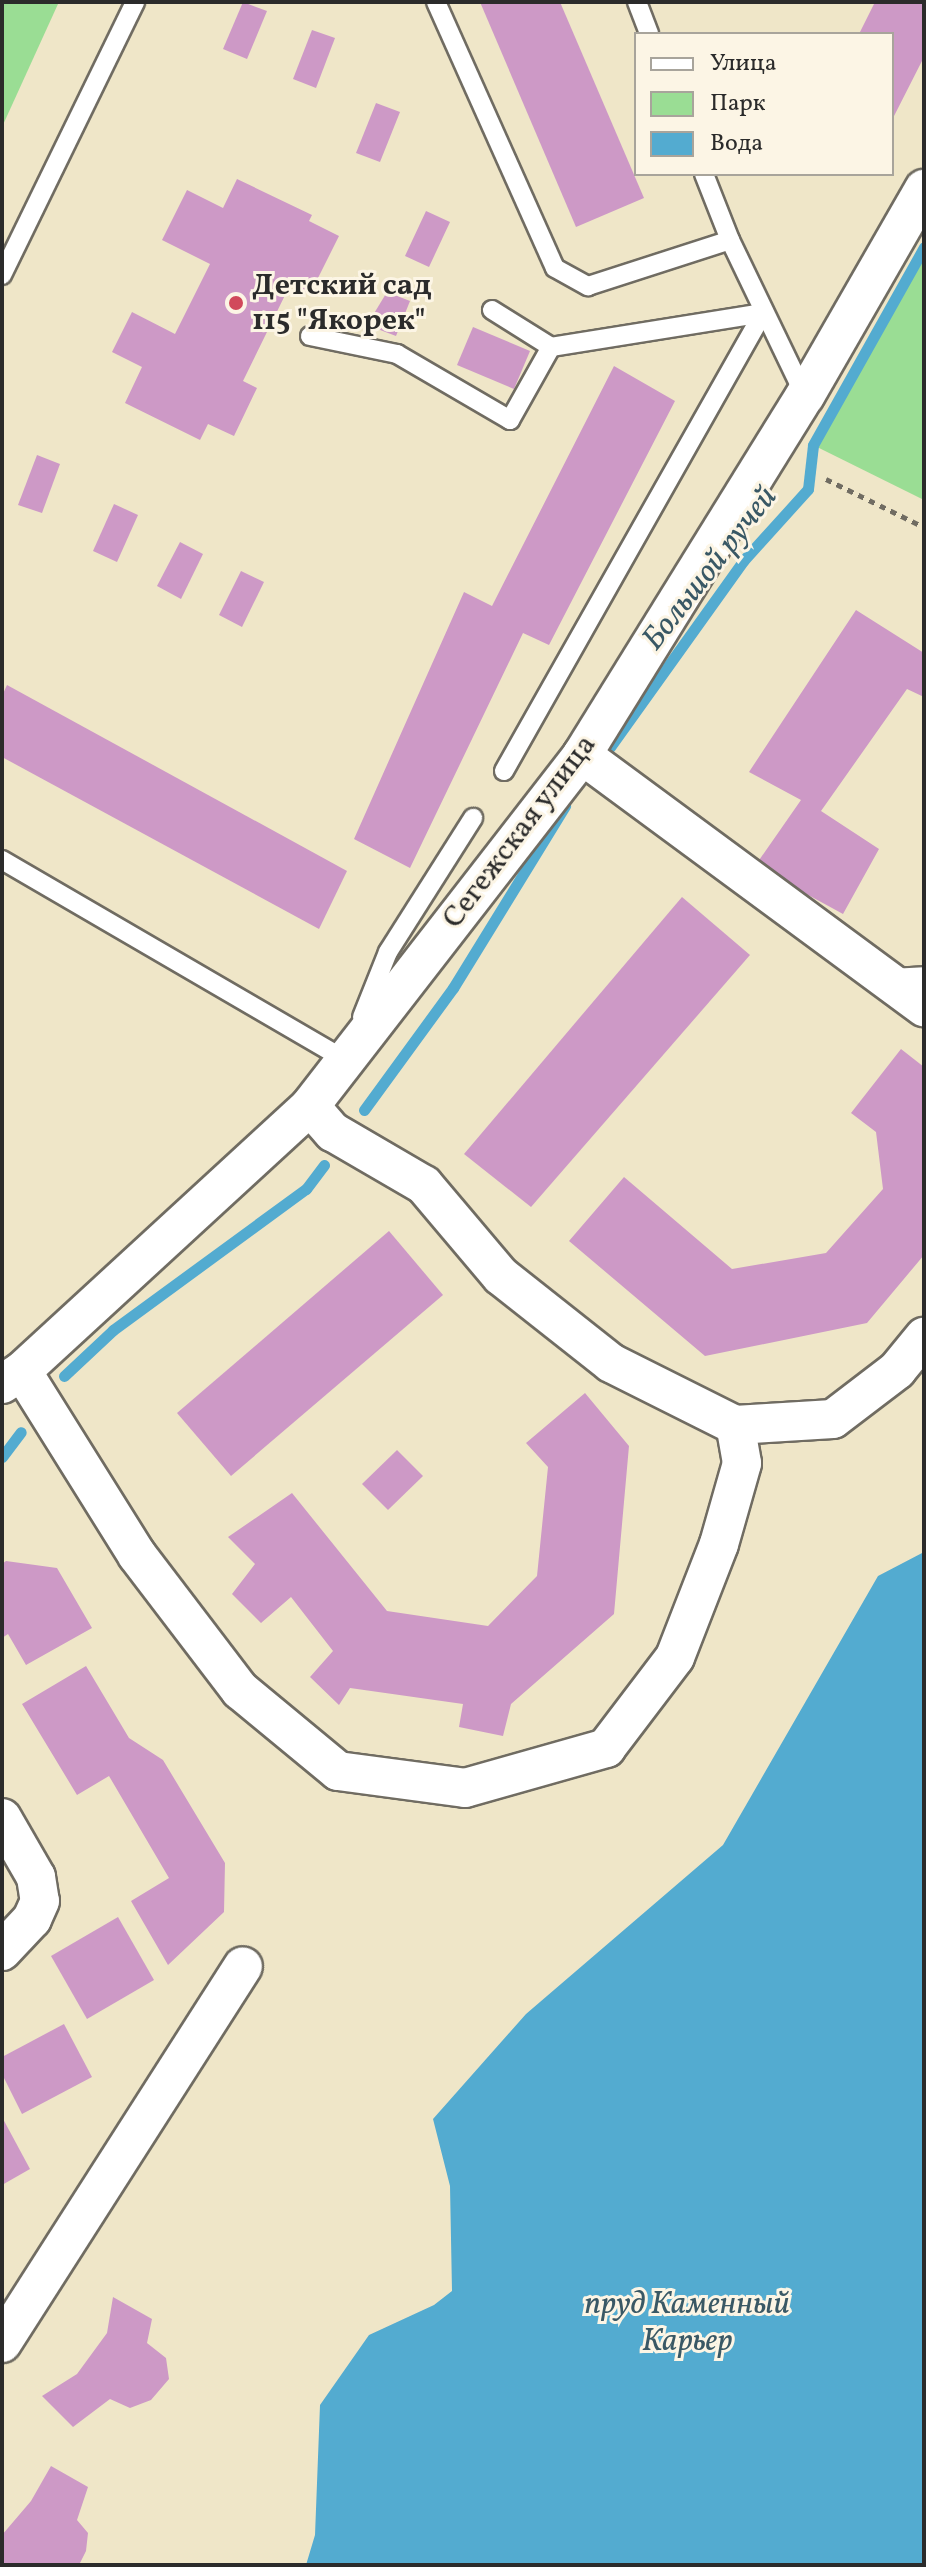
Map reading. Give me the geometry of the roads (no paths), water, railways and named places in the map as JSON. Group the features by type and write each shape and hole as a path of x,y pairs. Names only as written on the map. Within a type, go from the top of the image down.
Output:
{"street":[{"name":"Сегежская улица","path":"12,1377 310,1106 582,755 805,396 924,189"},
{"path":"582,755 880,978 924,1007"},
{"path":"310,1106 333,1132 424,1185 501,1276 611,1363 735,1425 833,1419 897,1370 924,1337"},
{"path":"12,1377 137,1555 240,1690 338,1771 465,1788 606,1748 675,1657 719,1544 742,1463 735,1425"},
{"path":"2,1818 36,1877 40,1901 32,1919 2,1951"},
{"path":"2,2343 243,1966"}],"lane":[{"path":"2,275 135,2"},
{"path":"436,2 555,268 588,286 730,240"},
{"path":"637,2 648,32"},
{"path":"705,176 763,313 805,396"},
{"path":"492,310 551,347 763,313"},
{"path":"504,771 763,313"},
{"path":"310,336 397,354 510,420 551,347"},
{"path":"2,860 345,1060 388,952 473,818"},
{"path":"880,978 924,976"}],"water":[{"name":"пруд Каменный Карьер","path":"924,1552 924,2565 306,2565 315,2535 320,2405 369,2335 434,2305 452,2291 450,2186 433,2119 526,2014 723,1845 878,1576"}],"waterway":[{"name":"Большой ручей","path":"610,747 743,561 808,489 813,445 924,247"},
{"path":"364,1110 453,988 565,806"},
{"path":"64,1376 113,1330 306,1189 324,1165"},
{"path":"2,1457 21,1432"}],"place":[{"name":"Детский сад 115 \"Якорек\"","path":"236,303"}]}
